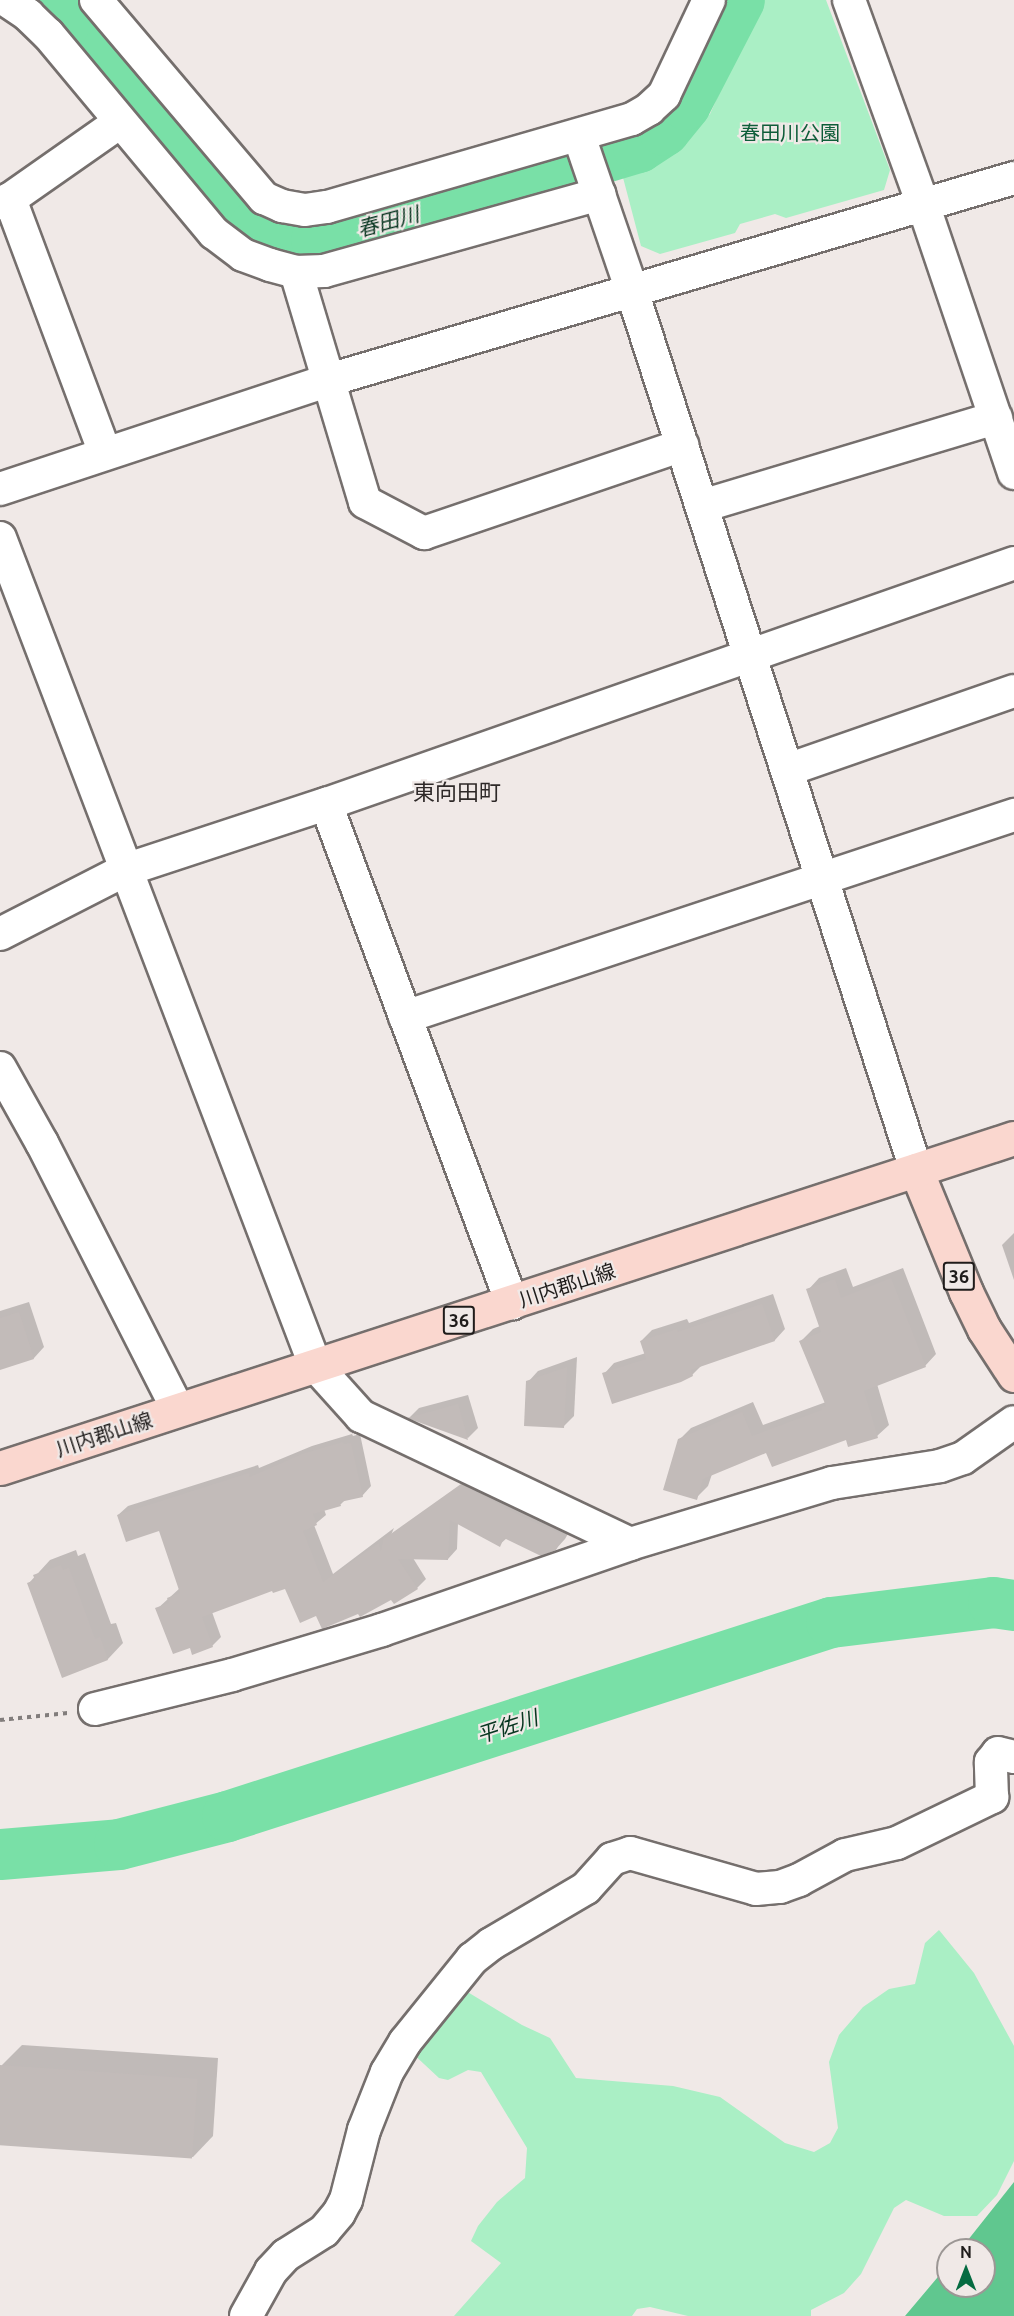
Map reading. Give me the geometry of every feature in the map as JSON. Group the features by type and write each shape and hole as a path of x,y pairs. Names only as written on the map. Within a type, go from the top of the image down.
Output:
{"main road":[{"name":"川内郡山線","path":"0,1468 1014,1138"},
{"name":"36","path":"916,1170 966,1292 984,1329 1014,1375"}],"street":[{"path":"6,0 28,15 48,34 214,233 243,255 297,272 324,271 597,188"},
{"path":"96,0 264,198 282,206 305,210 327,207 580,140 632,119 649,109 664,95 709,0"},
{"path":"849,0 923,204 1014,473"},
{"path":"105,453 5,201 120,122"},
{"path":"580,140 632,291 916,1170"},
{"path":"0,489 328,380 1014,178"},
{"path":"297,272 365,502 424,533 682,445"},
{"path":"702,506 996,418"},
{"path":"0,538 315,1365 361,1416 630,1544"},
{"path":"0,934 125,870 326,804 1014,563"},
{"path":"787,770 1014,691"},
{"path":"326,804 512,1303"},
{"path":"405,1017 1014,814"},
{"path":"0,1068 42,1143 178,1410"},
{"path":"96,1709 232,1675 382,1630 630,1544 832,1483 940,1466 963,1458 1014,1422"},
{"path":"246,2316 271,2271 286,2255 324,2231 339,2213 345,2200 364,2130 387,2072 405,2042 472,1959 491,1944 586,1888 612,1859 630,1853 756,1889 780,1887 799,1880 845,1856 897,1843 992,1797 991,1762 998,1753 1014,1757"}],"path":[{"path":"0,1720 96,1709"}],"green space":[{"name":"春田川公園","path":"763,0 826,0 890,170 884,190 786,218 775,214 740,224 735,233 660,254 641,246 621,170 671,152 710,114"},
{"path":"939,1930 974,1973 1014,2046 1014,2161 997,2195 977,2216 944,2216 906,2200 894,2208 861,2274 844,2293 811,2310 811,2316 688,2316 650,2307 637,2309 632,2316 454,2316 501,2263 471,2241 478,2226 497,2202 525,2178 527,2148 481,2072 468,2070 448,2080 439,2078 410,2051 461,1988 522,2025 550,2038 576,2078 673,2086 720,2097 785,2143 814,2152 830,2143 838,2128 829,2062 839,2035 863,2007 889,1989 915,1984 925,1943"},
{"path":"1014,2182 1014,2316 905,2316 936,2279 936,2298 996,2298 996,2238 970,2238"}],"building":[{"path":"891,1278 926,1367 864,1391 878,1438 848,1447 846,1440 772,1467 766,1453 703,1479 697,1500 663,1490 678,1439 742,1412 752,1436 822,1410 821,1407 826,1406 799,1341 821,1332 806,1289 835,1279 841,1298"},
{"path":"762,1304 775,1341 691,1370 693,1376 681,1382 612,1404 602,1373 646,1359 640,1341 677,1329 678,1332"},
{"path":"19,1312 34,1359 0,1370 0,1318"},
{"path":"567,1367 564,1428 524,1426 526,1381"},
{"path":"458,1404 468,1440 407,1418"},
{"path":"343,1442 344,1444 351,1443 363,1497 340,1502 341,1506 313,1514 317,1525 303,1531 323,1582 379,1543 381,1551 384,1536 385,1538 461,1484 525,1518 564,1535 556,1550 541,1556 504,1538 500,1547 450,1520 448,1560 398,1559 418,1589 394,1604 391,1600 360,1617 358,1614 322,1629 316,1616 300,1623 285,1589 273,1593 272,1591 202,1617 213,1647 192,1655 190,1648 173,1654 155,1608 169,1603 167,1598 180,1593 159,1531 126,1542 117,1515 249,1473 250,1477 302,1454"},
{"path":"61,1565 63,1570 69,1568 95,1639 100,1637 108,1660 62,1678 27,1583 35,1580 33,1575"},
{"path":"0,2065 198,2079 192,2159 0,2145"}],"waterway":[{"name":"春田川","path":"52,0 107,50 254,226 284,235 316,239 373,226 638,147 664,130 685,104 739,0"},
{"name":"平佐川","path":"0,1854 119,1844 227,1816 831,1622 993,1602 1014,1605"}],"district":[{"name":"東向田町","path":"457,792"}]}
